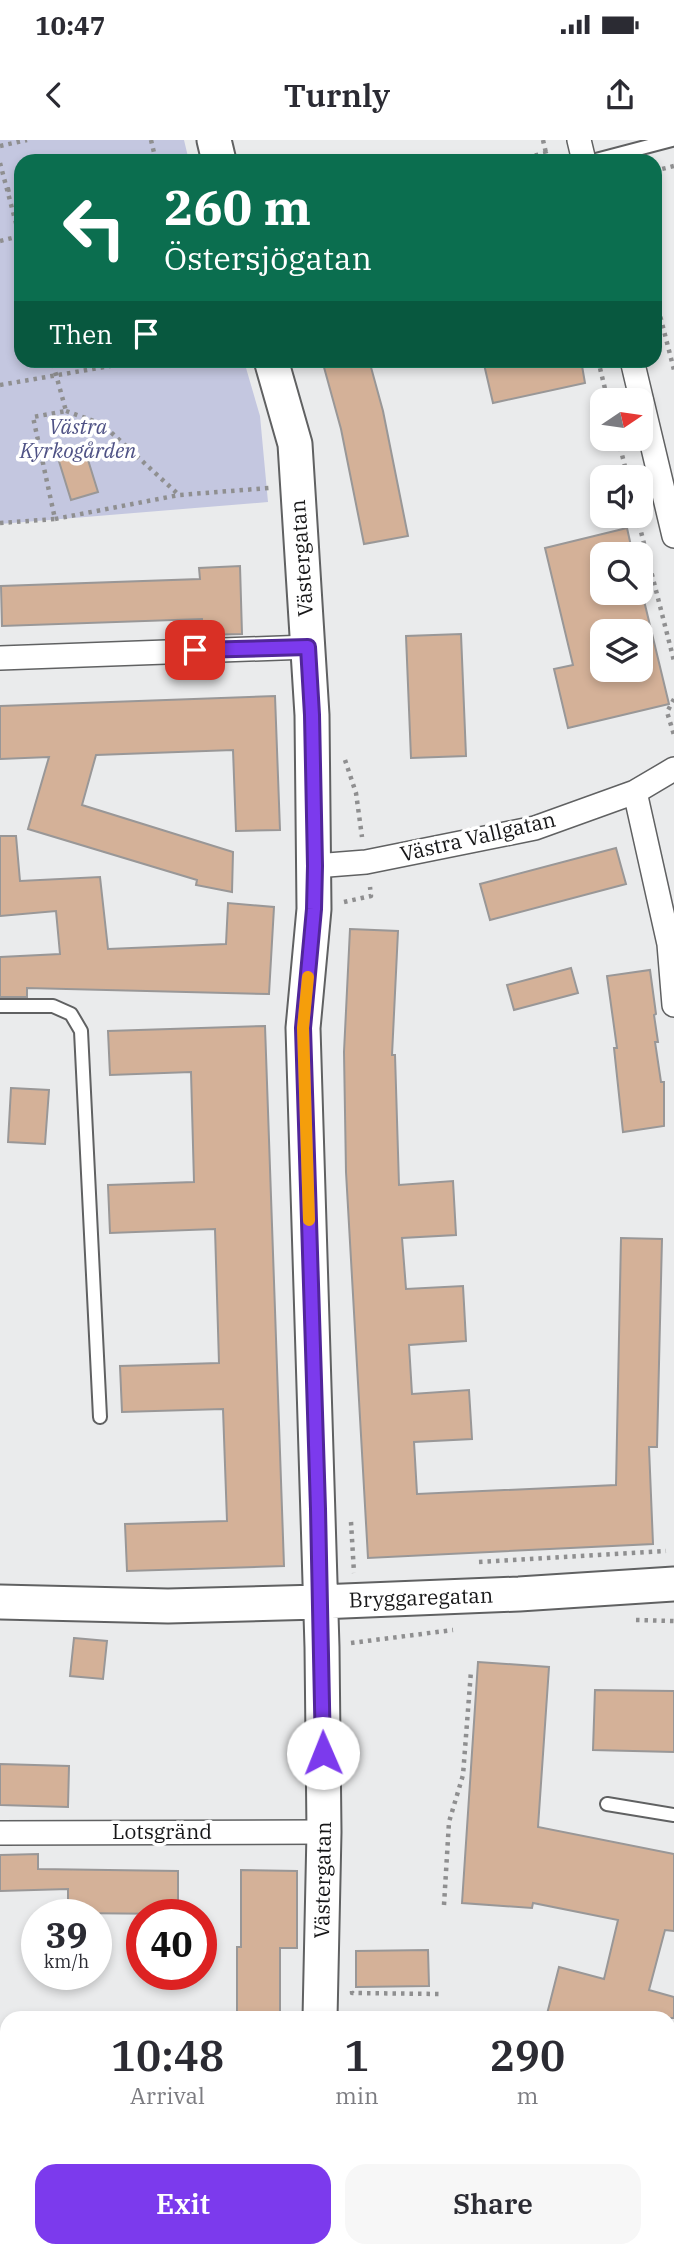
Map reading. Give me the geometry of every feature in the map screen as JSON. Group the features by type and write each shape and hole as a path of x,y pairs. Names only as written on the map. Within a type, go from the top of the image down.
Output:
{"street":[{"name":"Västergatan","path":"273,368 295,444 312,715 314,909 303,1028 322,1647 324,1832 320,2011"},
{"path":"634,368 674,536"},
{"path":"0,658 308,647"},
{"name":"Västra Vallgatan","path":"315,866 366,862 535,828 635,792 674,769"},
{"path":"635,792 669,944 674,1005"},
{"name":"Bryggaregatan","path":"0,1602 168,1606 319,1602 519,1594 674,1584"},
{"name":"Lotsgränd","path":"0,1833 324,1832"}],"lane":[{"path":"619,154 672,140"},
{"path":"0,1006 53,1006 71,1014 80,1031 100,1417"},
{"path":"607,1804 674,1815"}],"path":[{"path":"0,146 27,140"},
{"path":"542,154 546,153 543,140"},
{"path":"0,163 14,214"},
{"path":"7,190 14,188"},
{"path":"662,323 674,370"},
{"path":"54,368 66,411"},
{"path":"0,385 101,368"},
{"path":"600,368 605,388"},
{"path":"55,519 33,417 66,411 102,424 179,495"},
{"path":"0,523 55,519 179,495 298,486"},
{"path":"641,528 674,661"},
{"path":"674,699 667,712 674,735"},
{"path":"342,752 356,793 371,896"},
{"path":"444,1905 449,1822 463,1775 471,1671"},
{"path":"352,1980 352,1993 441,1994"}],"green space":[{"name":"Västra Kyrkogården","path":"0,140 184,140 187,154 14,154 14,368 246,368 260,416 268,502 0,524"}],"building":[{"path":"324,368 371,368 383,411 408,536 364,544 341,429"},
{"path":"485,368 582,368 585,383 493,403"},
{"path":"84,447 98,492 71,500 57,455"},
{"path":"627,528 630,542 590,542 590,605 645,605 648,619 590,619 590,682 653,682 653,638 669,704 568,728 554,669 573,665 545,548"},
{"path":"240,566 242,634 203,635 202,619 2,626 1,586 200,579 199,568"},
{"path":"461,634 466,756 411,758 406,636"},
{"path":"275,696 280,830 236,831 233,750 96,755 82,805 233,852 232,892 196,885 197,880 28,829 49,757 0,759 0,706"},
{"path":"0,836 16,836 20,881 100,877 108,949 226,944 228,903 274,907 269,994 27,988 27,997 0,997 0,957 60,954 56,911 0,916"},
{"path":"616,848 626,884 490,920 480,884"},
{"path":"350,929 398,931 392,1055 395,1055 399,1185 453,1181 456,1235 402,1238 406,1289 463,1286 466,1341 409,1345 412,1394 469,1390 472,1439 414,1442 417,1494 616,1485 621,1238 662,1239 657,1447 649,1447 653,1544 368,1558 346,1172 344,1052"},
{"path":"571,968 578,993 514,1010 507,985"},
{"path":"650,970 658,1042 655,1042 661,1082 664,1082 664,1126 623,1132 614,1048 617,1048 607,976"},
{"path":"265,1026 284,1566 127,1571 125,1524 227,1521 223,1409 122,1412 120,1366 219,1363 215,1229 110,1233 108,1185 194,1182 191,1072 110,1075 108,1031"},
{"path":"11,1088 49,1090 45,1144 8,1142"},
{"path":"74,1638 107,1641 103,1679 70,1676"},
{"path":"478,1662 549,1667 538,1827 674,1854 674,1931 665,1930 649,1990 674,1997 674,2011 548,2011 559,1967 604,1979 618,1920 533,1903 532,1908 462,1903"},
{"path":"595,1690 674,1691 674,1752 593,1750"},
{"path":"0,1764 69,1766 68,1807 0,1805"},
{"path":"38,1854 38,1869 178,1871 178,1899 126,1899 126,1914 112,1913 112,1899 68,1899 68,1889 0,1891 0,1855"},
{"path":"241,1870 297,1871 297,1948 280,1948 280,2011 237,2011 237,1947 241,1947"},
{"path":"428,1950 429,1986 356,1987 356,1951"}],"slow traffic":[{"path":"308,977 303,1028 309,1220"}],"route":[{"path":"195,650 308,647 315,866 314,909 303,1028 323,1753"}]}
